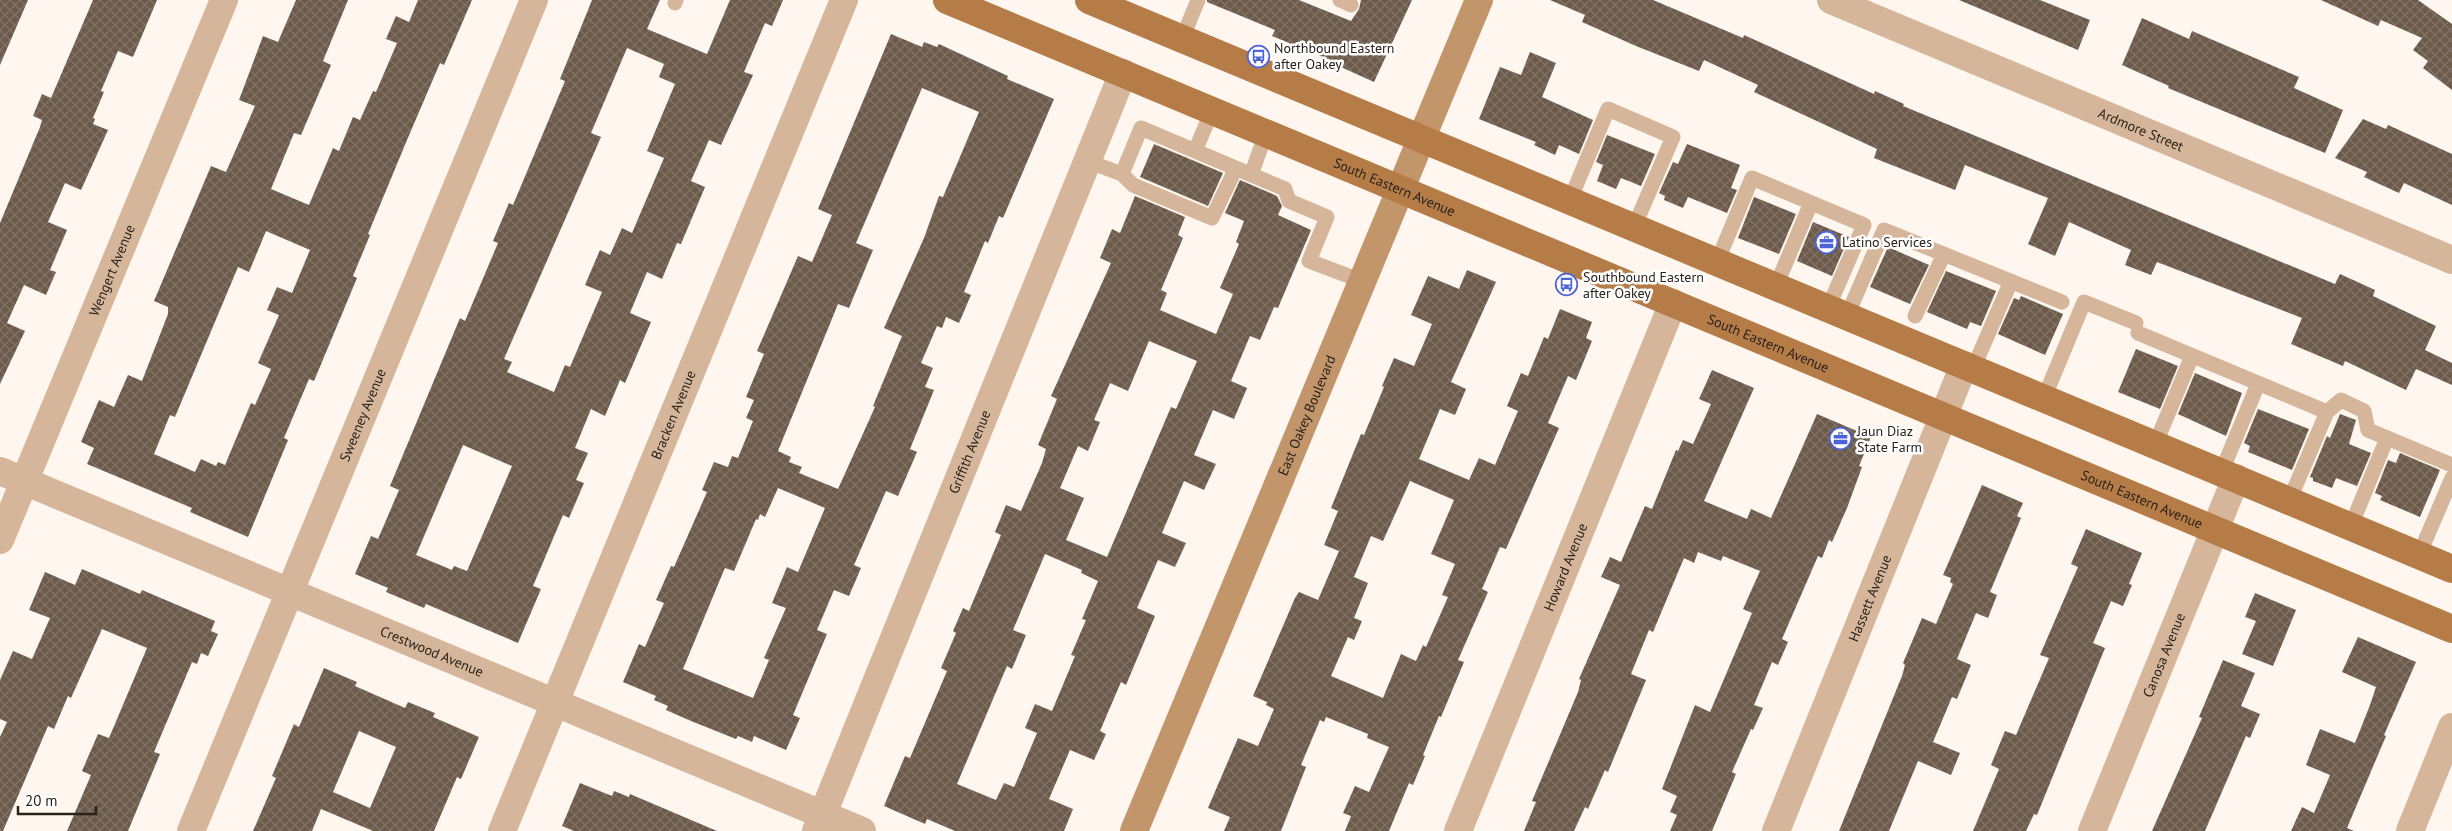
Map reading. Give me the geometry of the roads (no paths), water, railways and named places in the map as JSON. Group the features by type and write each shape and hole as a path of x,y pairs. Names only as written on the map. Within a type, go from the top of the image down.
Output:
{"main road":[{"name":"South Eastern Avenue","path":"947,0 2452,629"},
{"path":"1106,3 1182,38 2452,569"}],"street":[{"name":"Wengert Avenue","path":"0,540 12,476 224,0"},
{"name":"Sweeney Avenue","path":"191,831 534,0"},
{"name":"Bracken Avenue","path":"502,831 844,0"},
{"name":"East Oakey Boulevard","path":"1134,831 1479,0"},
{"name":"Ardmore Street","path":"1831,0 2452,260"},
{"name":"Griffith Avenue","path":"819,823 1123,74"},
{"name":"Howard Avenue","path":"1458,831 1673,303"},
{"name":"Hassett Avenue","path":"1776,831 1944,417 1969,367"},
{"name":"Crestwood Avenue","path":"12,476 556,703 819,823 862,831"},
{"name":"Canosa Avenue","path":"2092,831 2214,530 2228,476"},
{"path":"2410,831 2450,736"}],"lane":[{"path":"1182,38 1198,0"},
{"path":"1570,200 1608,109 1673,137 1634,227"},
{"path":"1195,151 1212,110"},
{"path":"1122,174 1141,128 1285,189 1290,201 1327,217 1309,261 1362,281"},
{"path":"1251,175 1266,133"},
{"path":"1087,162 1122,174 1133,185 1212,218 1236,168"},
{"path":"1717,262 1752,178 1864,225 1838,312"},
{"path":"1776,286 1811,203"},
{"path":"1838,312 1884,230 2062,302"},
{"path":"1915,316 1944,254"},
{"path":"1969,367 2011,281"},
{"path":"2044,398 2084,302 2192,356 2327,412"},
{"path":"2155,445 2192,356"},
{"path":"2228,476 2258,384"},
{"path":"2289,501 2327,412 2341,400 2364,411 2368,430 2452,465"},
{"path":"2351,526 2387,438"},
{"path":"2419,555 2452,478"}],"place":[{"name":"Northbound Eastern after Oakey","path":"1258,56"},
{"name":"Latino Services","path":"1826,242"},
{"name":"Southbound Eastern after Oakey","path":"1567,285"},
{"name":"Jaun Diaz State Farm","path":"1841,439"}]}
